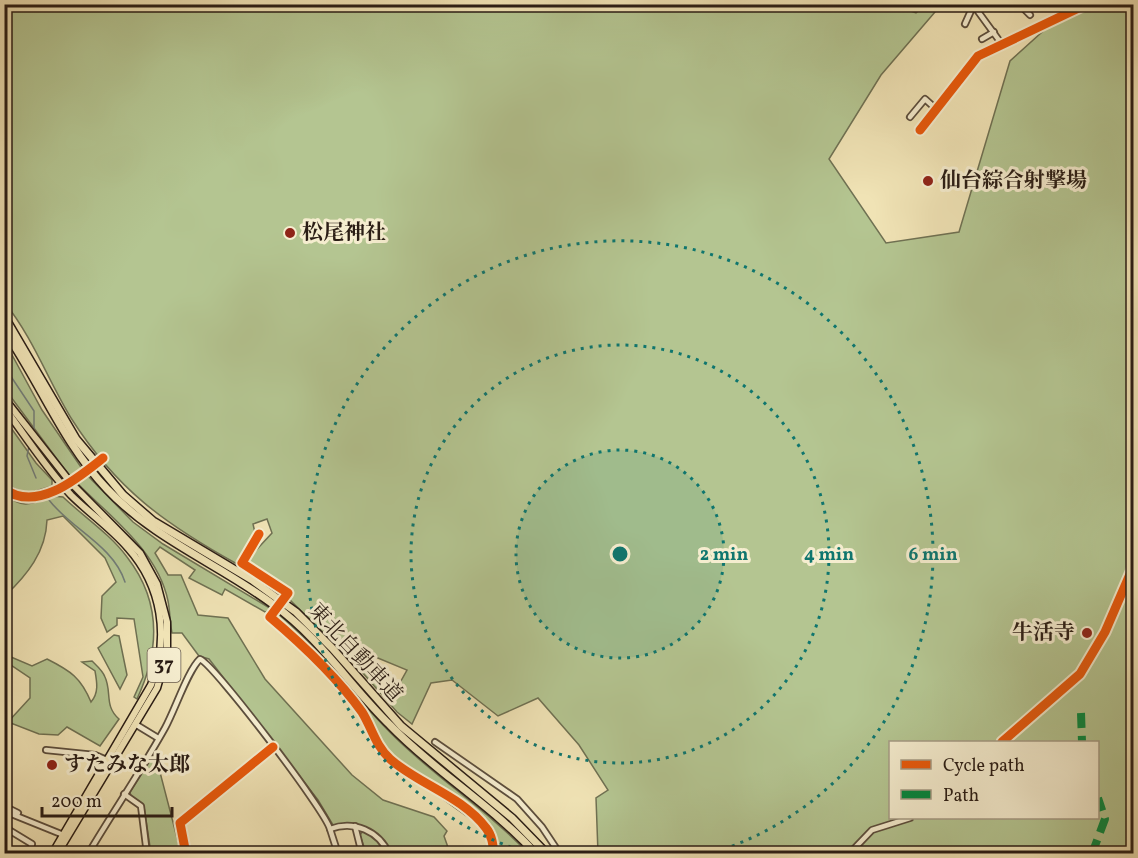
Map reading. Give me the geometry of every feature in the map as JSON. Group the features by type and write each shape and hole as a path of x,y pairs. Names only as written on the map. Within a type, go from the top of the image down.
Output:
{"highway":[{"name":"東北自動車道","path":"4,316 65,424 99,469 123,495 153,521 252,580 296,612 332,648 401,726 512,818 547,854"},
{"name":"東北自動車道","path":"4,330 69,443 109,491 157,532 249,588 288,616 326,653 389,725 502,819 536,854"}],"main road":[{"name":"37","path":"4,398 71,483 140,553 154,576 163,602 168,641 163,669 152,698 57,854"},
{"name":"37","path":"4,407 41,459 64,486 138,560 149,579 160,614 162,639 156,673 146,697 52,854"}],"street":[{"path":"1019,4 1029,15"},
{"path":"920,130 971,62 1001,43 1087,4"},
{"path":"974,5 1001,43"},
{"path":"965,24 974,5"},
{"path":"978,24 983,19"},
{"path":"982,39 994,32"},
{"path":"910,117 925,99 936,109"},
{"path":"4,489 25,497 35,497 71,483 103,458"},
{"path":"259,534 242,563 288,593 285,597"},
{"path":"1003,741 1080,675 1105,632 1134,565"},
{"path":"275,611 270,617 304,645 350,697 363,714 374,740 384,753 468,810 490,835 494,854"},
{"path":"88,854 158,738 183,694 193,666 200,659 204,661 313,797 327,820 338,854"},
{"path":"135,724 158,738"},
{"path":"435,742 517,799 542,827 560,854"},
{"path":"186,854 180,823 273,747"},
{"path":"46,750 95,755 107,760"},
{"path":"124,795 141,806 147,854"},
{"path":"4,806 26,820"},
{"path":"4,811 62,834"},
{"path":"849,854 872,830 907,819"},
{"path":"330,829 340,825 355,826 374,834 382,841 389,854"},
{"path":"355,826 362,854"},
{"path":"4,827 32,844 29,854"}],"green space":[{"path":"865,4 873,8 891,4 916,13 925,5 941,5 881,75 829,159 886,243 959,232 1010,61 1072,5 1133,5 1133,853 598,853 596,798 608,790 579,745 538,698 498,716 452,680 431,683 412,724 397,712 354,663 288,598 293,592 245,562 272,533 267,519 253,524 255,533 237,564 165,519 124,485 88,443 71,418 24,330 5,303 4,5","holes":["373,656 407,670 397,688 390,685 382,687 367,668"]},
{"path":"5,342 42,410 83,470 71,478 5,389"},
{"path":"4,418 36,463 52,480 52,486 26,494 5,484"},
{"path":"87,475 133,522 163,544 273,610 265,612 225,589 222,595 189,578 195,570 160,547 155,553 168,575 181,575 198,615 228,618 265,679 352,775 383,800 434,817 447,831 444,836 450,853 391,853 381,838 368,829 351,824 333,825 318,800 209,659 199,656 182,633 172,633 163,583 132,536 78,484"},
{"path":"5,495 22,504 63,497 113,541 138,574 147,591 154,626 150,662 137,699 134,697 143,677 134,619 117,618 117,625 107,632 101,618 102,596 116,582 105,558 63,516 47,520 46,532 39,553 21,580 5,596"},
{"path":"276,612 309,643 400,742 528,853 499,853 494,830 439,788 392,758 376,740 366,715 310,649 274,619"},
{"path":"114,635 119,636 127,675 120,689 98,648"},
{"path":"4,654 32,666 47,659 55,663 79,681 91,702 96,691 95,671 82,662 92,661 104,675 111,709 119,719 100,746 67,727 58,735 39,734 8,722 30,698 30,678 5,661"},
{"path":"155,753 181,853 151,853 144,807 131,797 130,792"},
{"path":"363,831 380,840 388,853 366,853 360,835"}],"waterway":[{"path":"4,366 34,411 34,433"},
{"path":"29,446 27,456 36,478"},
{"path":"49,500 68,520 101,547 119,569 125,582"}],"marked path":[{"path":"1081,713 1082,741"},
{"path":"1092,854 1105,819 1099,801"}],"cycle path":[{"path":"920,130 978,56 1087,4"},
{"path":"4,489 17,495 30,497 43,495 57,490 82,475 103,458"},
{"path":"259,534 242,563 288,593 270,617 307,650 341,686 362,712 377,742 390,759 413,776 465,807 476,817 490,834 494,854"},
{"path":"1003,741 1080,674 1105,632 1134,565"},
{"path":"186,854 180,823 273,747"}],"place":[{"name":"仙台綜合射撃場","path":"928,181"},
{"name":"松尾神社","path":"290,233"},
{"name":"牛活寺","path":"1087,633"},
{"name":"すたみな太郎","path":"52,765"}]}
